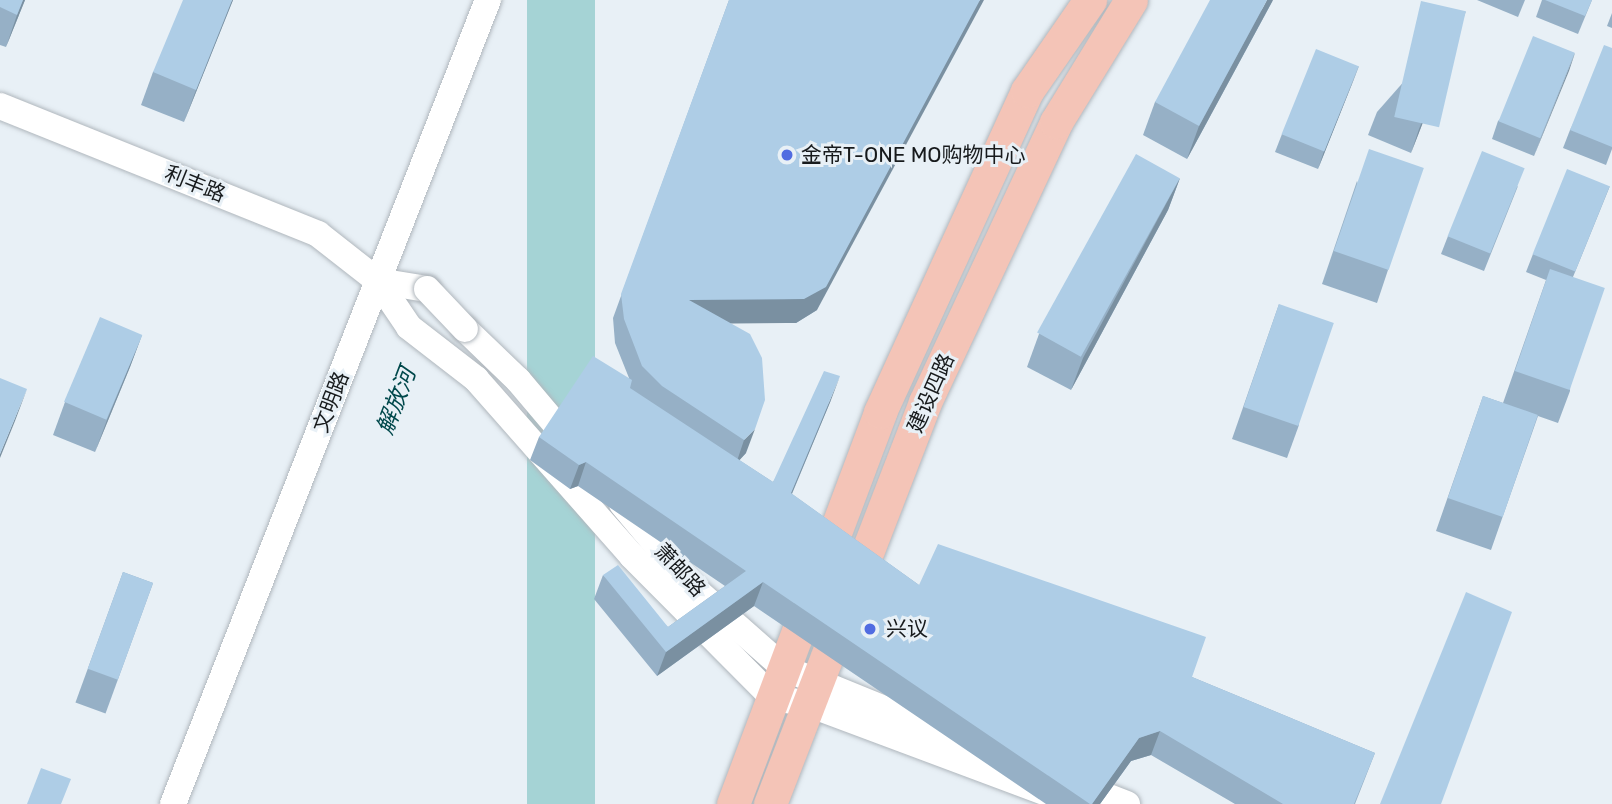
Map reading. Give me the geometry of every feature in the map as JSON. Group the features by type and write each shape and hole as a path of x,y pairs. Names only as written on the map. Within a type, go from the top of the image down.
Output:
{"main road":[{"name":"建设四路","path":"733,804 880,412 1027,91 1090,0"},
{"name":"建设四路","path":"770,804 810,693 931,390 1056,122 1131,0"}],"street":[{"name":"文明路","path":"173,804 488,0"},
{"name":"利丰路","path":"0,106 318,234 378,281"},
{"path":"378,281 426,289 518,380 586,462"},
{"path":"378,281 410,327 475,379 632,556 778,683 1127,804"},
{"name":"萧邮路","path":"604,482 778,683"},
{"path":"810,693 1076,804"}],"water":[{"path":"527,0 595,0 595,804 527,804"}],"building":[{"path":"0,0 23,0 17,15 0,7"},
{"path":"183,0 232,0 196,90 153,72"},
{"name":"金帝T-ONE MO购物中心","path":"729,0 980,0 826,287 804,299 689,300 750,334 762,358 765,400 755,429 744,440 662,386 642,366 624,319 621,294"},
{"path":"1210,0 1267,0 1199,126 1155,102"},
{"path":"1545,0 1592,0 1585,16"},
{"path":"1421,1 1466,11 1439,127 1394,117"},
{"path":"1533,36 1575,53 1540,138 1499,121"},
{"path":"1604,45 1612,48 1612,147 1570,130"},
{"path":"1316,49 1359,66 1324,152 1282,134"},
{"path":"1369,149 1424,168 1389,270 1334,251"},
{"path":"1482,151 1525,168 1490,254 1448,236"},
{"path":"1136,154 1180,178 1081,357 1037,332"},
{"path":"1567,169 1610,186 1575,272 1533,254"},
{"path":"1550,269 1605,288 1570,390 1515,371"},
{"path":"1279,304 1334,323 1298,426 1244,407"},
{"path":"100,317 142,335 106,420 64,402"},
{"name":"兴议","path":"593,356 632,380 630,388 773,482 824,371 840,376 791,493 919,585 938,544 1206,637 1192,677 1375,753 1354,804 1283,804 1160,731 1139,738 1090,804 763,582 666,652 603,575 618,565 668,627 746,571 586,462 579,465 539,437"},
{"path":"0,378 27,389 0,454"},
{"path":"1483,396 1538,415 1503,517 1448,498"},
{"path":"123,572 153,583 118,680 88,669"},
{"path":"1466,592 1512,612 1441,804 1380,804"},
{"path":"41,768 71,779 61,804 27,804"}],"place":[{"name":"金帝T-ONE MO购物中心","path":"787,155"},
{"name":"兴议","path":"870,629"}],"water label":[{"name":"解放河","path":"396,401"}]}
